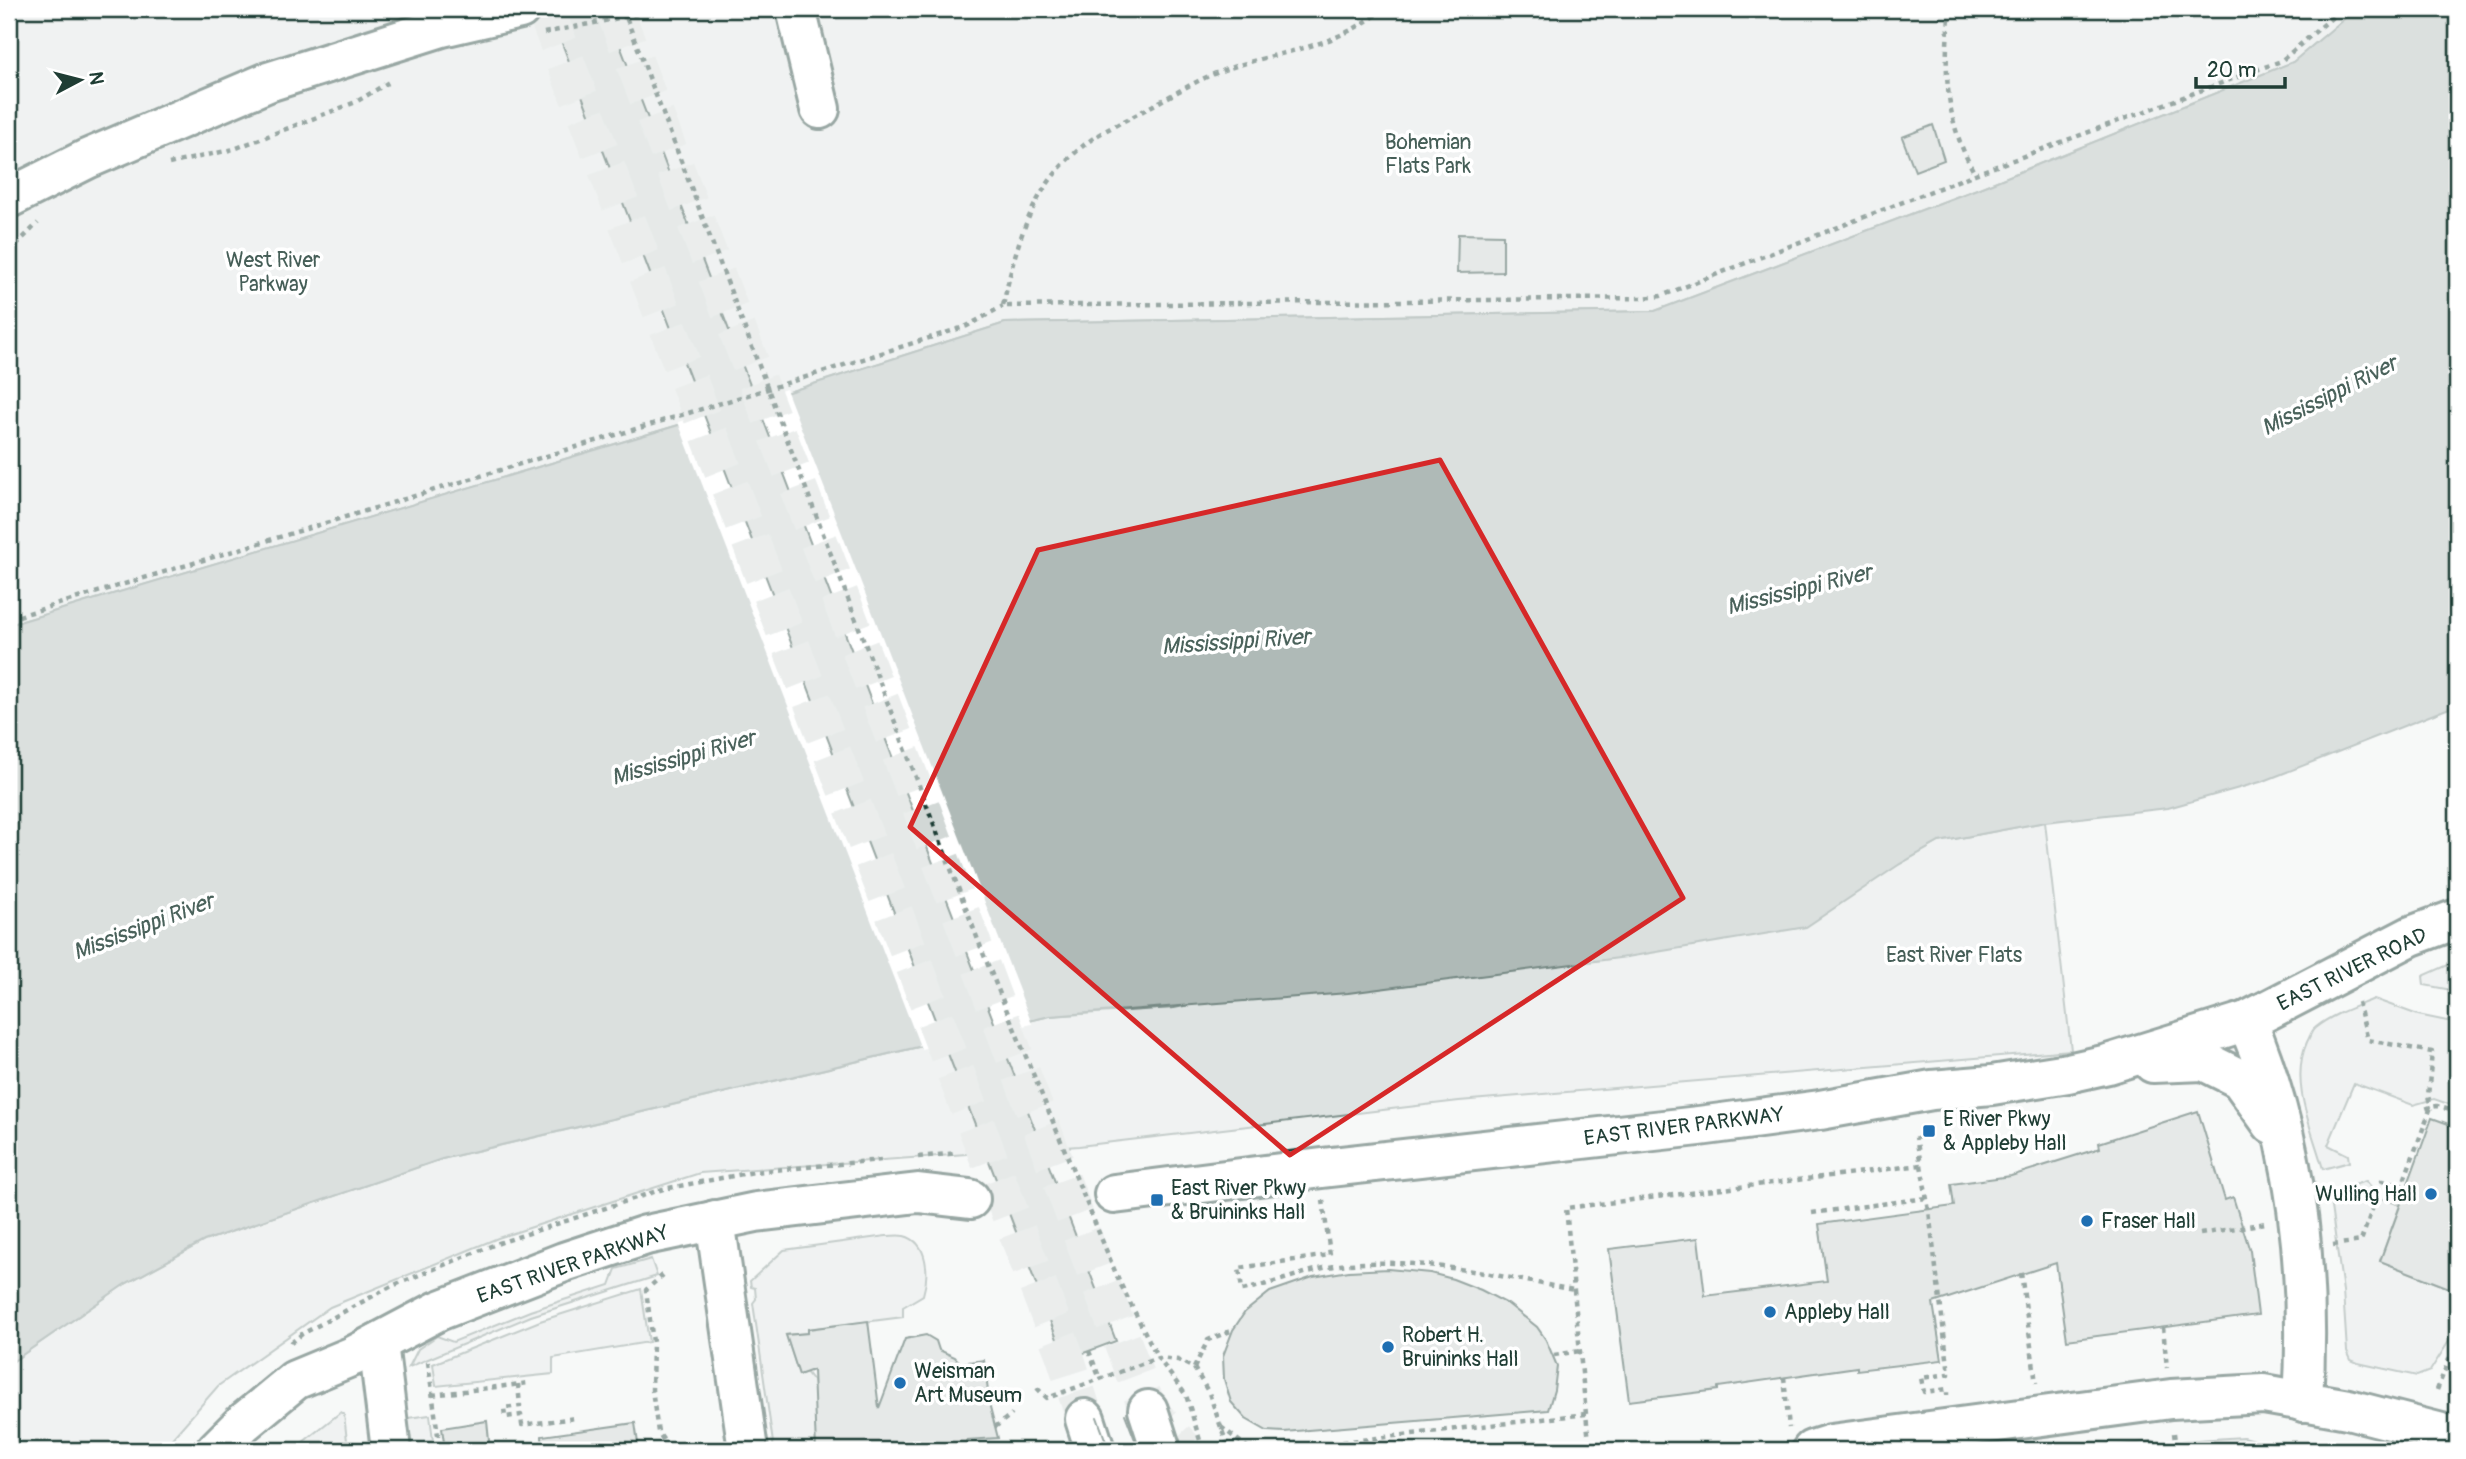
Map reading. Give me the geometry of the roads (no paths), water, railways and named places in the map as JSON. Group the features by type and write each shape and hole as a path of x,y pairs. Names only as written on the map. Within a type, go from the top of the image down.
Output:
{"street":[{"path":"796,9 820,109"},
{"path":"9,198 87,159 268,82 442,27 531,21"},
{"name":"EAST RIVER ROAD","path":"2247,1021 2411,936 2457,919"},
{"path":"2247,1021 2271,1080 2296,1189 2307,1329 2303,1402"},
{"name":"EAST RIVER PARKWAY","path":"1114,1194 1807,1112 1932,1090 1992,1085 2108,1064 2247,1021"},
{"path":"2108,1064 2204,1061 2241,1079 2288,1149"},
{"name":"EAST RIVER PARKWAY","path":"216,1450 243,1423 295,1380 366,1349 438,1311 564,1262 646,1235 756,1212 918,1193 970,1199"},
{"path":"715,1220 748,1450"},
{"path":"366,1349 391,1450"},
{"name":"EAST RIVER PARKWAY","path":"253,1450 366,1349"},
{"path":"1812,1450 1831,1444 2171,1399 2264,1394 2348,1409 2457,1437"},
{"path":"1148,1410 1161,1450"}],"water":[{"name":"Mississippi River","path":"2356,9 2457,9 2457,705 2264,781 2168,808 2045,822 1939,842 1900,864 1806,927 1627,957 1348,993 1050,1016 442,1159 204,1241 125,1284 9,1364 9,625 779,395 1005,323 1655,311 1977,189 2293,62"}],"tunnel":[{"path":"545,9 1065,1356 1085,1419"},
{"path":"614,9 913,786 1148,1410 1185,1450"}],"tram line":[{"path":"1125,1414 1139,1450"},
{"path":"1097,1417 1109,1450"}],"place":[{"name":"E River Pkwy & Appleby Hall","path":"1929,1131"},
{"name":"Wulling Hall","path":"2431,1194"},
{"name":"East River Pkwy & Bruininks Hall","path":"1157,1200"},
{"name":"Fraser Hall","path":"2087,1221"},
{"name":"Appleby Hall","path":"1770,1312"},
{"name":"Robert H. Bruininks Hall","path":"1388,1347"},
{"name":"Weisman Art Museum","path":"900,1383"}],"park label":[{"name":"Bohemian Flats Park","path":"1428,154"},
{"name":"West River Parkway","path":"273,272"},
{"name":"East River Flats","path":"1954,955"}]}
